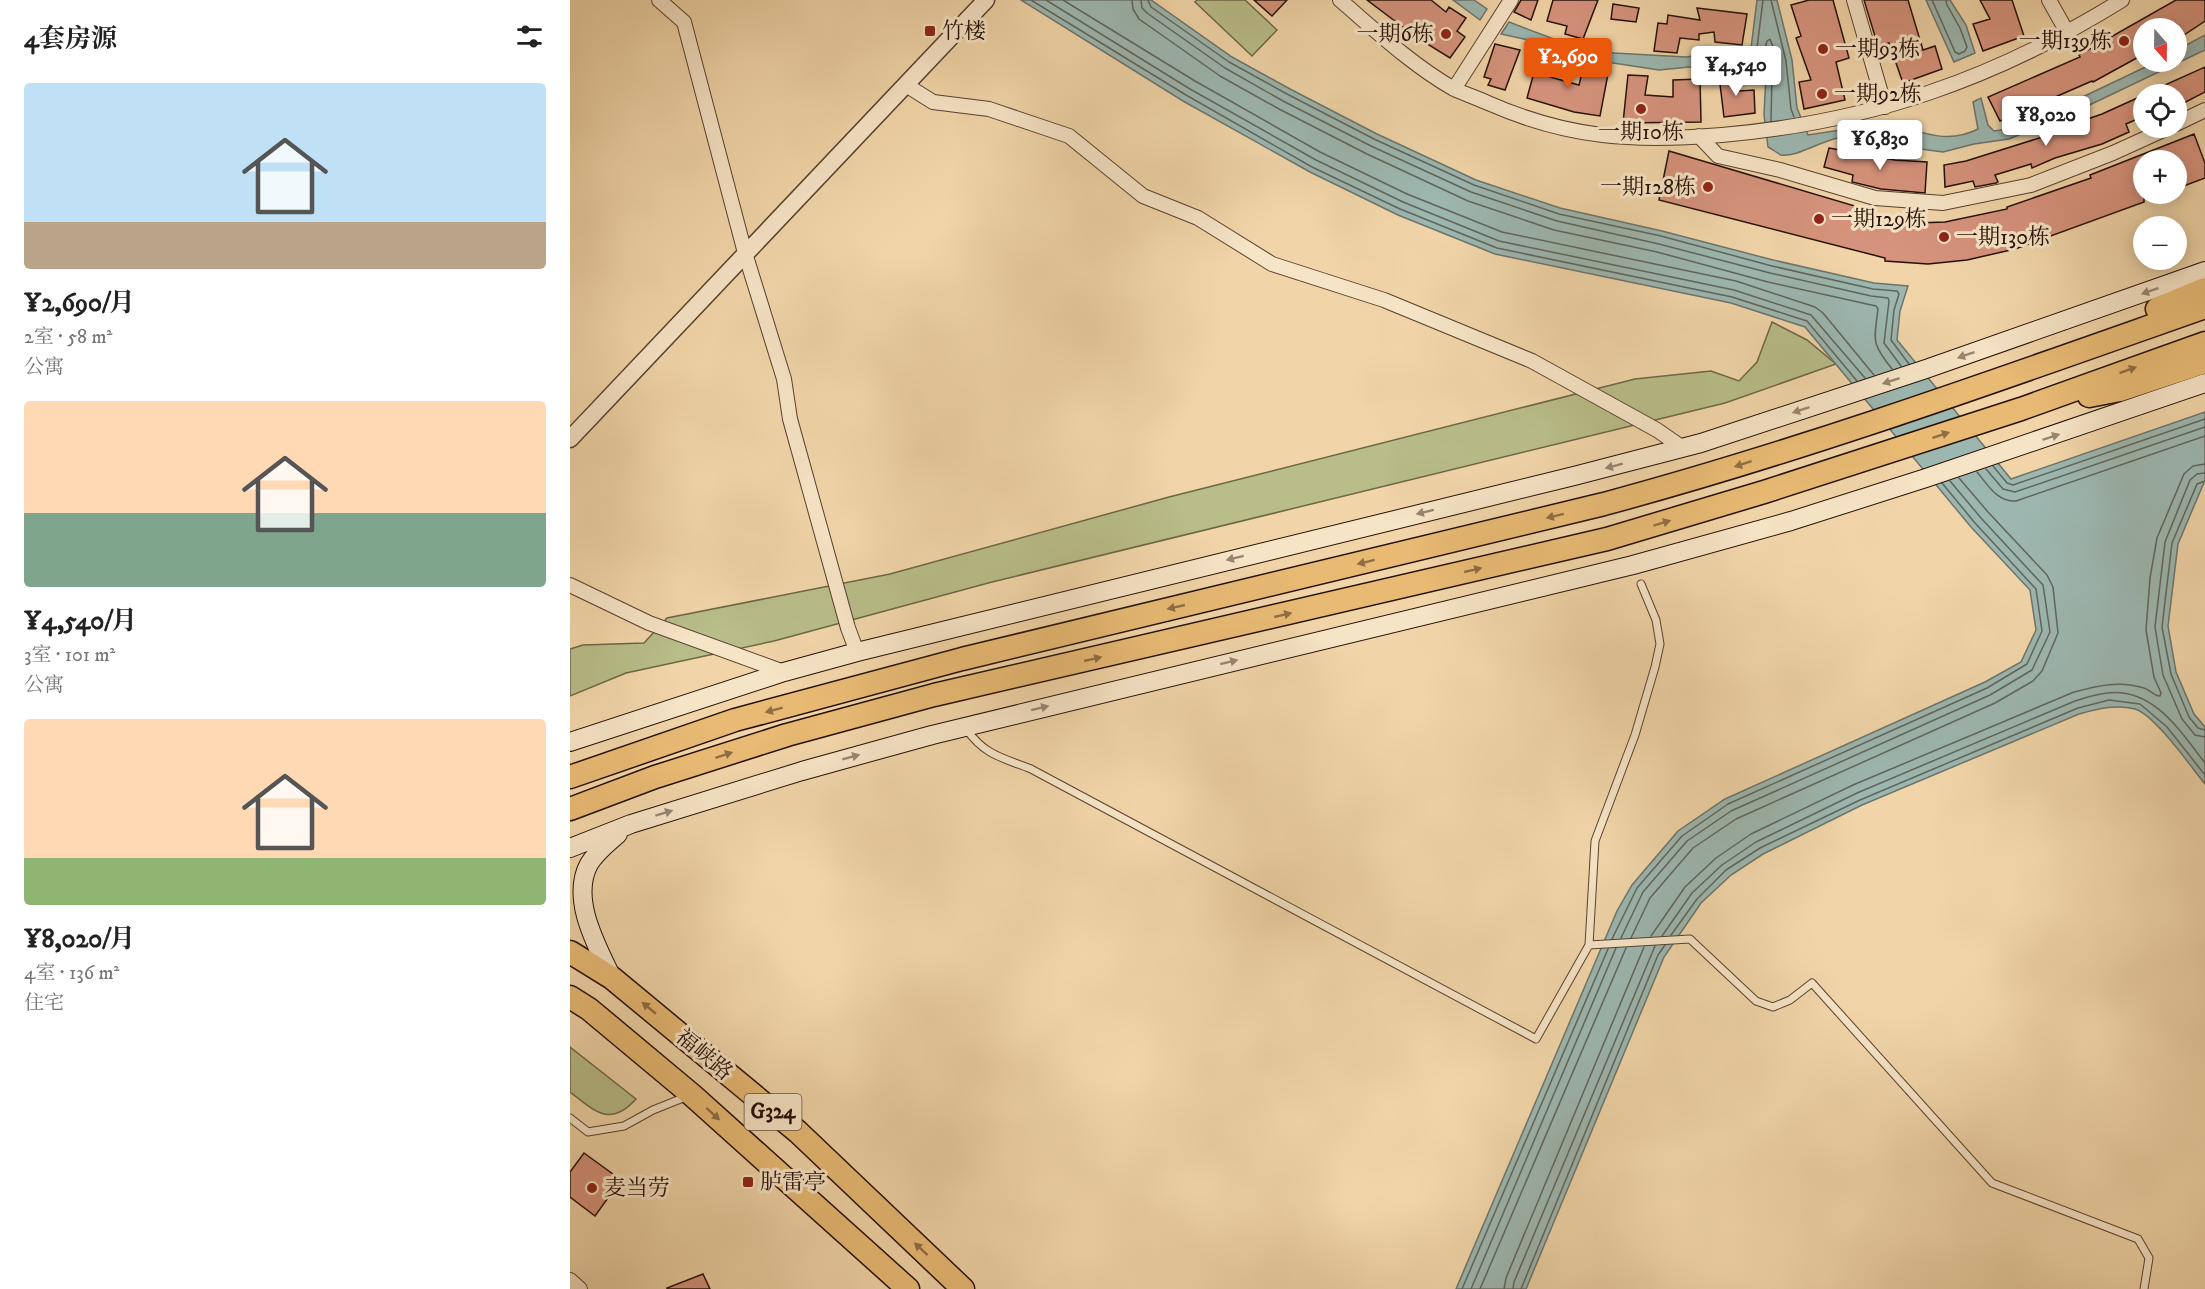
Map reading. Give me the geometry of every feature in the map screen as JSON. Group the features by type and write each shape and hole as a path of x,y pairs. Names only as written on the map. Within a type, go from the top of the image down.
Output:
{"highway":[{"path":"1948,397 2205,289"},
{"path":"570,777 735,720 962,659 1604,504 1700,478 1879,421 2205,307"},
{"path":"570,809 656,777 787,735 934,696 1607,539 1994,418 2205,343"},
{"path":"2031,405 2120,390 2205,362"},
{"name":"福峡路","path":"570,952 612,978 798,1132 963,1289"},
{"name":"福峡路","path":"570,997 589,1009 692,1095 908,1289"}],"main road":[{"path":"570,742 784,672 857,652 1683,448 1926,369 2205,271"},
{"path":"570,848 631,824 802,771 965,727 1633,565 1791,521 1995,455 2205,383"},
{"path":"612,978 590,934 582,894 582,882 588,865 596,854 631,824"}],"street":[{"path":"659,0 684,22 745,253 784,379 790,419 848,628 857,652"},
{"path":"570,439 986,0"},
{"path":"1340,0 1406,56 1454,89 1513,114 1571,132 1622,138 1669,139 1807,125 1885,107 1952,86 2008,62 2067,32 2121,0"},
{"path":"1454,89 1511,0"},
{"path":"1854,0 1885,107"},
{"path":"2049,0 2067,32"},
{"path":"906,85 933,102 989,109 1069,136 1143,196 1198,218 1272,264 1384,300 1532,361 1657,430 1683,448"},
{"path":"2187,119 2205,110"},
{"path":"1699,136 1718,156 1780,170 1875,198 1943,203 2031,185 2146,138"},
{"path":"570,585 649,622 784,672"},
{"path":"570,1280 580,1289"}],"lane":[{"path":"965,727 978,745 988,753 1031,769 1536,1039 1589,945 1595,841 1635,735 1660,644 1656,620 1641,584"},
{"path":"1589,945 1690,939 1756,1000 1773,1007 1790,1000 1812,983 1992,1183 2138,1239 2149,1258 2144,1289"},
{"path":"570,1118 588,1131 624,1126 653,1110 692,1095"}],"green space":[{"path":"1197,0 1245,0 1277,30 1252,56 1195,2"},
{"path":"1772,322 1807,340 1836,364 1725,403 992,582 774,641 626,673 570,696 570,649 583,645 644,643 667,618 890,574 1169,497 1635,379 1711,371 1739,381 1757,362"},
{"path":"570,1047 636,1099 627,1108 610,1115 595,1110 570,1092"}],"water":[{"path":"1021,0 1151,0 1232,57 1377,134 1476,180 1560,208 1874,283 1908,286 1900,311 1897,340 2011,479 2205,412 2205,480 2178,544 2168,626 2176,672 2194,714 2205,727 2205,784 2162,731 2143,713 2128,708 2100,709 2079,714 1862,805 1763,854 1731,875 1701,903 1664,957 1526,1289 1456,1289 1617,911 1632,885 1678,831 1725,799 1985,682 2021,662 2036,630 2030,590 1971,527 1805,327 1731,303 1495,254 1398,215 1310,172 1183,101"},
{"path":"1453,0 1474,0 1487,9 1480,20"},
{"path":"1757,0 1777,0 1792,60 1797,108 1808,135 1900,121 1918,131 1938,136 1968,133 1978,129 1973,102 1981,98 1988,125 1994,131 2007,129 2051,112 2135,72 2159,72 2081,109 2009,139 1974,144 1943,152 1838,138 1801,152 1781,155 1768,147 1764,115 1766,75 1750,65 1730,63 1659,70 1587,59 1501,34 1509,22 1575,47 1614,53 1686,57 1751,48"},
{"path":"1926,0 1950,0 1966,25 1975,53 1954,62"},
{"path":"2205,35 2205,50 2187,59 2187,45"}],"building":[{"path":"1254,0 1287,0 1272,16"},
{"path":"1367,0 1431,0 1446,12 1449,7 1466,18 1457,31 1465,37 1450,58 1416,37"},
{"path":"1521,0 1538,0 1531,20 1514,12"},
{"path":"1553,0 1598,0 1583,39 1565,34 1567,26 1547,21"},
{"path":"1809,0 1833,0 1849,58 1836,62 1845,100 1804,109 1799,82 1811,80 1796,38 1801,36 1791,5"},
{"path":"1864,0 1908,0 1923,50 1935,46 1942,69 1903,83 1889,43 1878,46"},
{"path":"1980,0 2012,0 2024,36 1983,51 1973,24 1990,19"},
{"path":"2176,0 2205,0 2205,21 2187,33 2187,18 2144,18"},
{"path":"1613,4 1639,8 1636,22 1611,19"},
{"path":"1697,8 1747,14 1742,45 1715,42 1714,32 1699,34 1699,40 1680,38 1677,53 1654,51 1658,23 1667,24 1668,15 1700,20"},
{"path":"2133,24 2133,60 2093,82 2000,121 1988,97 2080,57 2079,55"},
{"path":"1495,44 1520,50 1505,90 1488,85 1491,79 1484,77"},
{"path":"1539,54 1555,58 1550,77 1579,85 1583,69 1608,74 1600,116 1574,112 1527,98"},
{"path":"2205,67 2205,92 2187,101 2187,84 2167,84"},
{"path":"1738,73 1739,91 1754,90 1755,113 1724,117 1719,76"},
{"path":"1628,75 1648,76 1645,95 1673,97 1673,80 1700,79 1701,122 1623,123"},
{"path":"2133,100 2133,121 2126,124 2129,132 2102,144 2055,158 2032,168 2031,164 1995,175 1998,182 1996,183 1975,187 1973,181 1945,187 1944,165 1966,161 2074,127 2073,124"},
{"path":"2194,134 2205,163 2205,178 2187,185 2187,150 2153,150"},
{"path":"1829,148 1895,160 1927,162 1925,193 1881,189 1852,182 1853,175 1824,167"},
{"path":"1669,151 1875,212 1875,215 1916,223 1945,222 2007,209 2007,207 2091,178 2090,175 2133,158 2133,204 2139,204 2015,249 1967,260 1928,264 1885,261 1885,258 1659,200"},
{"name":"麦当劳","path":"584,1153 621,1180 595,1216 570,1197 570,1172"},
{"path":"703,1274 710,1289 667,1289 667,1288"}],"place":[{"name":"竹楼","path":"930,31"},
{"name":"一期6栋","path":"1446,34"},
{"name":"一期139栋","path":"2124,41"},
{"name":"一期93栋","path":"1823,49"},
{"name":"一期92栋","path":"1822,94"},
{"name":"一期10栋","path":"1641,109"},
{"name":"一期128栋","path":"1708,187"},
{"name":"一期129栋","path":"1819,219"},
{"name":"一期130栋","path":"1944,237"},
{"name":"胪雷亭","path":"748,1182"},
{"name":"麦当劳","path":"592,1188"}]}
